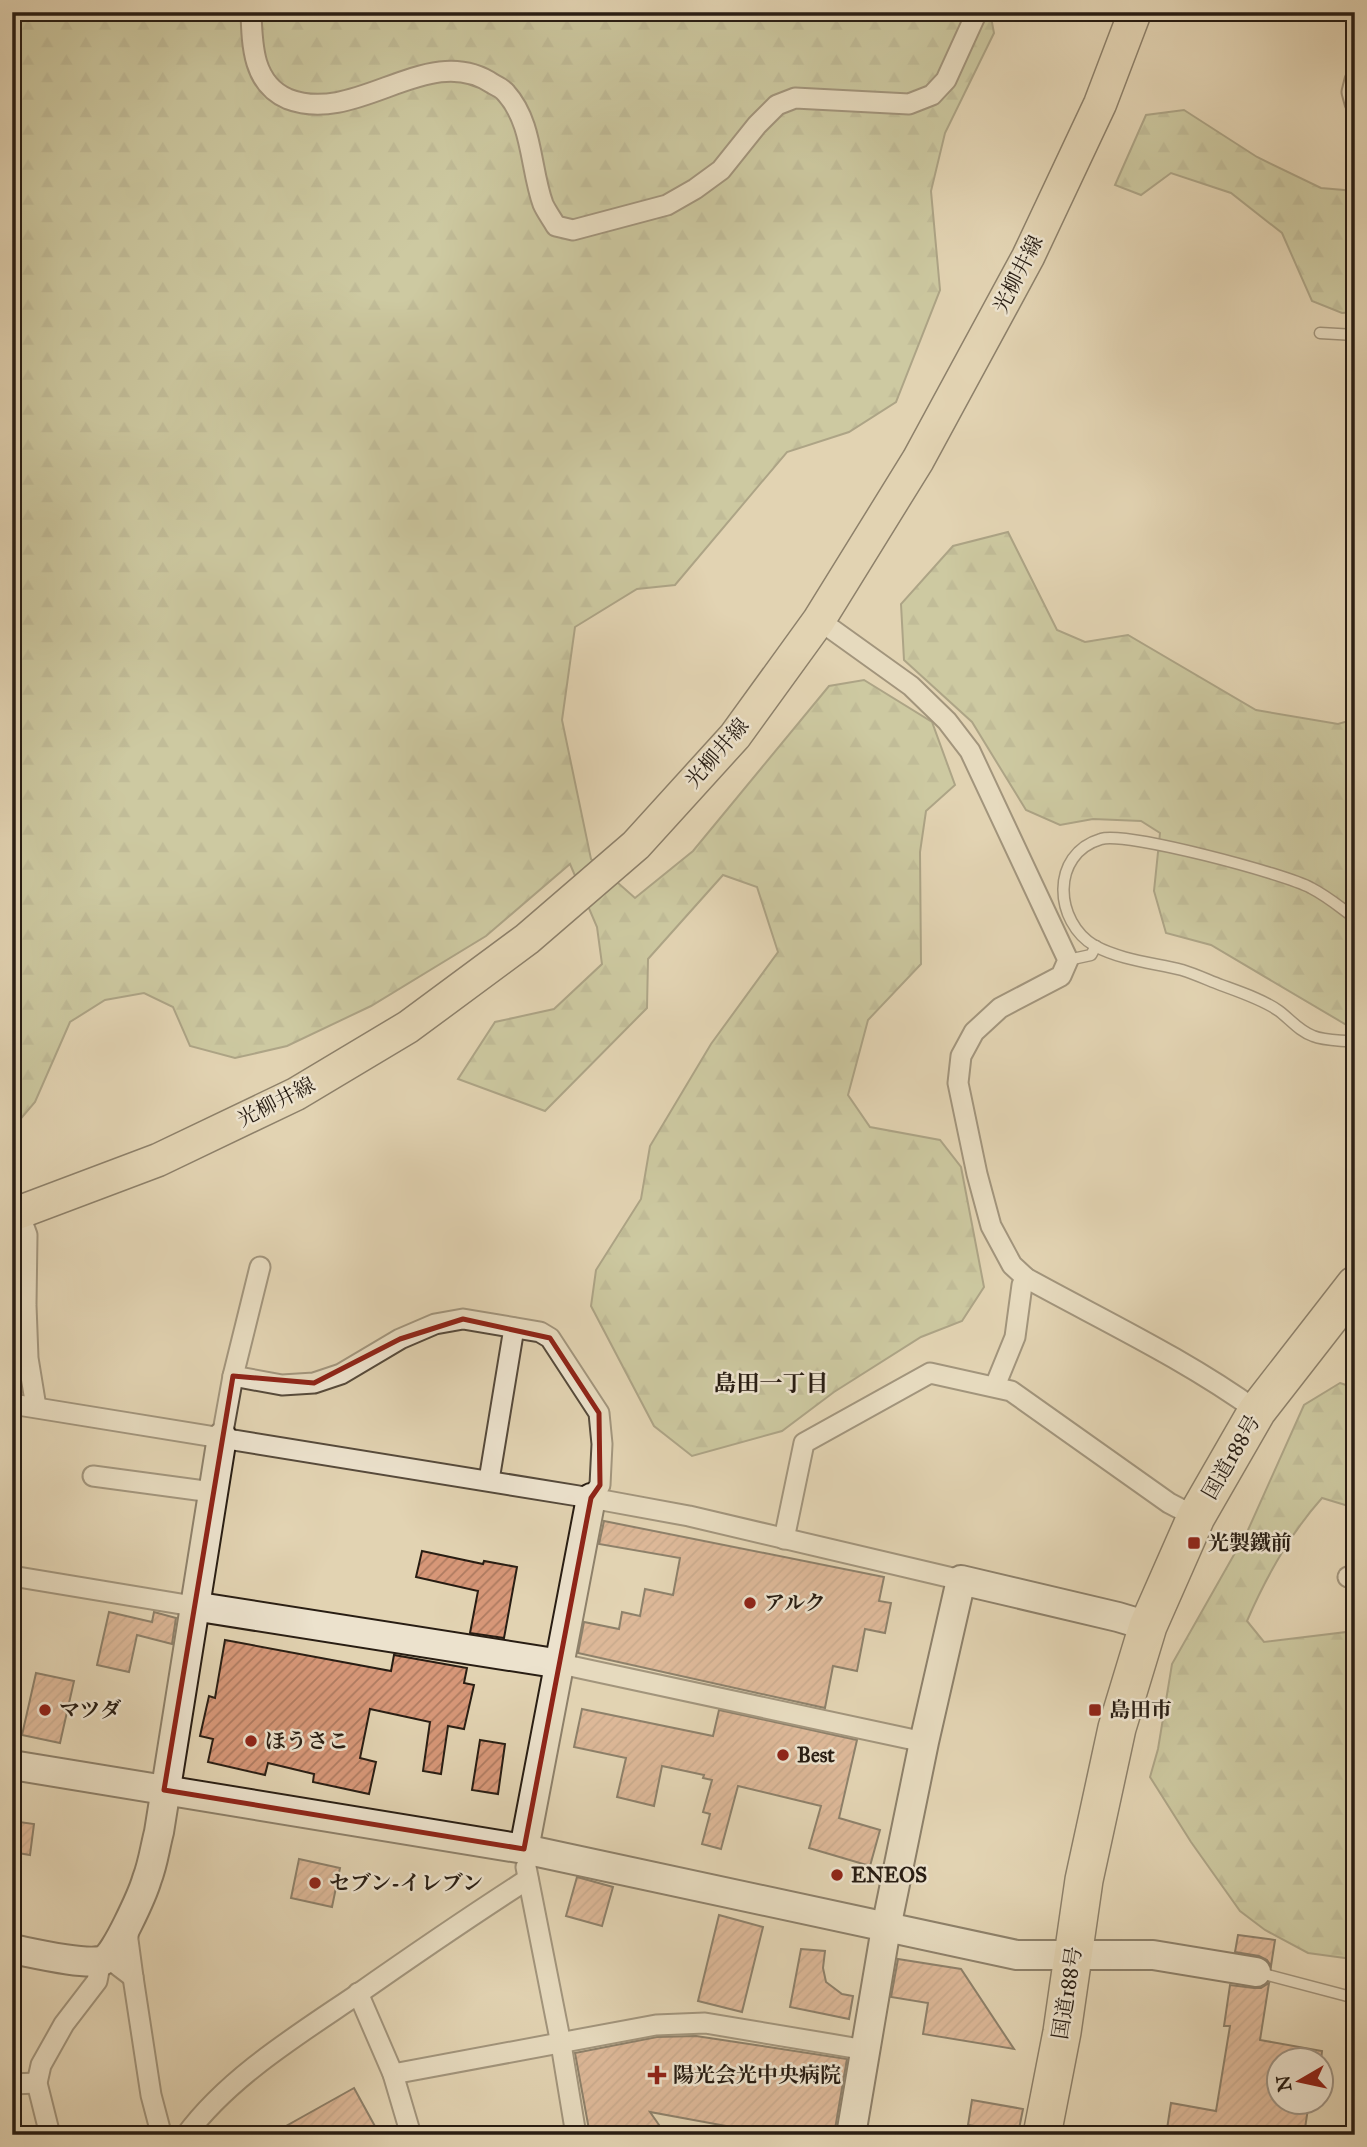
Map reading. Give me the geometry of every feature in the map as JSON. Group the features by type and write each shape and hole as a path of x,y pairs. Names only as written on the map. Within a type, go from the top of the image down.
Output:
{"highway":[{"name":"国道188号","path":"1042,2135 1062,2032 1106,1882 1117,1728 1149,1626 1196,1517 1257,1411 1355,1285"},
{"name":"国道188号","path":"1068,2135 1086,1955"}],"main road":[{"name":"光柳井線","path":"16,1214 158,1160 296,1094 408,1027 527,939 636,845 735,736 819,621 918,460 1028,257 1100,104 1135,12"}],"street":[{"path":"251,12 252,44 260,73 275,93 303,104 339,104 434,72 458,70 484,78 506,93 524,125 543,205 556,226 573,230 667,205 695,190 721,170 777,105 795,98 909,104 932,96 947,80 977,12"},
{"path":"1355,80 1352,92 1355,103"},
{"path":"819,621 911,687 947,721 970,751 1068,960 1061,976 1000,1008 974,1032 961,1056 958,1083 976,1174 991,1226 1012,1265 1026,1278 1150,1344 1257,1411"},
{"path":"16,1214 27,1236 28,1358 36,1407"},
{"path":"50,2135 37,2082 41,2065 64,2024 97,1981 104,1959 129,1922 148,1879 159,1832 193,1606 233,1376 260,1267"},
{"path":"995,1387 1015,1337 1022,1285 1026,1278"},
{"path":"233,1376 282,1385 314,1383 341,1374 400,1339 435,1324 463,1319 540,1332 550,1338 599,1413 603,1444 600,1485 591,1498 524,1849 576,2135"},
{"path":"489,1480 514,1328"},
{"path":"784,1539 804,1443 930,1373 1012,1391 1169,1503 1196,1517"},
{"path":"12,1404 489,1480 689,1516 1149,1626"},
{"path":"93,1476 212,1492"},
{"path":"12,1576 561,1664 924,1742"},
{"path":"851,2135 886,1928 961,1580"},
{"path":"12,1765 524,1849 1017,1955 1153,1955 1256,1972"},
{"path":"186,2135 202,2113 223,2093 308,2028 528,1879"},
{"path":"129,1922 128,1940 151,2095 161,2133 164,2135"},
{"path":"12,1949 80,1961 104,1959 133,1978"},
{"path":"358,1993 393,2074 411,2135"},
{"path":"393,2074 656,2025 705,2023 866,2050"},
{"path":"12,2084 37,2082"}],"lane":[{"path":"1320,333 1355,335"},
{"path":"1355,918 1311,888 1277,874 1136,840 1102,838 1080,850 1066,869 1062,890 1066,911 1077,932 1096,946 1124,957 1185,971 1227,987 1278,1010 1298,1028 1315,1037 1355,1042"},
{"path":"1068,960 1091,954 1096,946"},
{"path":"1256,1972 1354,1997"}],"highlighted area":[{"path":"463,1319 550,1338 599,1413 600,1485 591,1498 524,1849 164,1790 233,1376 314,1383 400,1339"}],"green space":[{"path":"12,12 990,12 994,33 945,133 931,191 940,290 896,402 849,432 787,452 675,585 637,589 575,627 562,720 591,859 635,898 693,851 829,686 864,680 932,722 955,785 926,811 920,852 921,964 868,1020 848,1095 870,1127 940,1140 961,1167 984,1287 962,1321 921,1337 834,1392 782,1431 692,1456 654,1426 591,1306 596,1270 641,1199 650,1146 711,1044 778,952 757,887 723,875 648,959 647,1008 545,1111 458,1079 495,1022 554,1009 602,964 597,927 570,864 486,936 371,1006 287,1046 235,1058 190,1046 173,1007 144,993 105,1000 70,1022 35,1102 12,1129"},
{"path":"1184,110 1257,157 1321,188 1355,191 1355,312 1342,313 1312,301 1282,233 1231,193 1171,173 1141,195 1115,185 1146,115"},
{"path":"1008,532 1057,630 1085,642 1128,635 1256,710 1338,724 1355,719 1355,1030 1211,945 1166,933 1154,891 1160,833 1141,821 1093,819 1060,825 1026,810 972,722 904,660 901,604 953,546"},
{"path":"1340,1383 1355,1388 1355,1504 1345,1505 1322,1498 1279,1557 1247,1621 1264,1642 1355,1631 1355,1959 1308,1953 1265,1930 1240,1911 1191,1842 1150,1777 1158,1749 1172,1664 1248,1530 1304,1405"}],"building":[{"path":"604,1521 884,1577 879,1601 891,1603 885,1633 865,1629 857,1671 833,1666 825,1708 578,1653 584,1622 619,1629 622,1612 640,1616 645,1589 673,1595 680,1558 599,1544"},
{"path":"422,1551 483,1564 484,1561 517,1567 504,1638 470,1633 478,1591 416,1577"},
{"path":"109,1612 152,1622 154,1612 176,1618 172,1644 137,1635 129,1672 97,1665"},
{"path":"225,1640 391,1671 394,1655 467,1668 464,1683 474,1685 464,1729 448,1726 441,1774 423,1771 430,1722 370,1709 360,1758 376,1762 369,1794 313,1782 314,1774 268,1763 265,1775 208,1762 213,1739 200,1736 209,1696 215,1698"},
{"path":"36,1673 74,1681 60,1743 22,1735"},
{"path":"582,1709 713,1736 719,1710 857,1740 839,1818 880,1830 870,1866 809,1848 821,1806 738,1786 721,1849 702,1844 710,1814 703,1812 712,1780 703,1778 704,1775 662,1766 654,1806 617,1797 626,1758 574,1747"},
{"path":"480,1740 505,1744 498,1794 472,1790"},
{"path":"12,1821 34,1824 30,1855 12,1852"},
{"path":"299,1859 340,1868 332,1907 291,1898"},
{"path":"577,1877 613,1887 602,1926 566,1916"},
{"path":"719,1915 763,1927 742,2012 698,2001"},
{"path":"1238,1935 1275,1940 1271,1966 1259,1956 1235,1952"},
{"path":"801,1949 825,1951 823,1968 826,1982 842,1994 853,1996 849,2019 790,2007"},
{"path":"898,1959 961,1969 1014,2049 923,2034 928,2003 891,1997"},
{"path":"1269,1983 1260,2040 1294,2046 1266,2046 1266,2116 1307,2116 1304,2135 1198,2135 1167,2129 1171,2103 1216,2111 1230,2026 1224,2026 1230,1985 1261,1988"},
{"path":"696,2036 847,2059 834,2135 775,2135 650,2112 666,2135 590,2135 575,2053 657,2037"},
{"path":"354,2088 377,2130 369,2135 270,2135"},
{"path":"972,2100 1023,2109 1018,2134 968,2125"}],"place":[{"name":"光製鐵前","path":"1194,1543"},
{"name":"アルク","path":"750,1603"},
{"name":"マツダ","path":"45,1710"},
{"name":"島田市","path":"1095,1710"},
{"name":"ほうさこ","path":"251,1741"},
{"name":"Best","path":"783,1755"},
{"name":"ENEOS","path":"837,1875"},
{"name":"セブン-イレブン","path":"315,1883"},
{"name":"陽光会光中央病院","path":"657,2075"}],"district":[{"name":"島田一丁目","path":"771,1383"}]}
